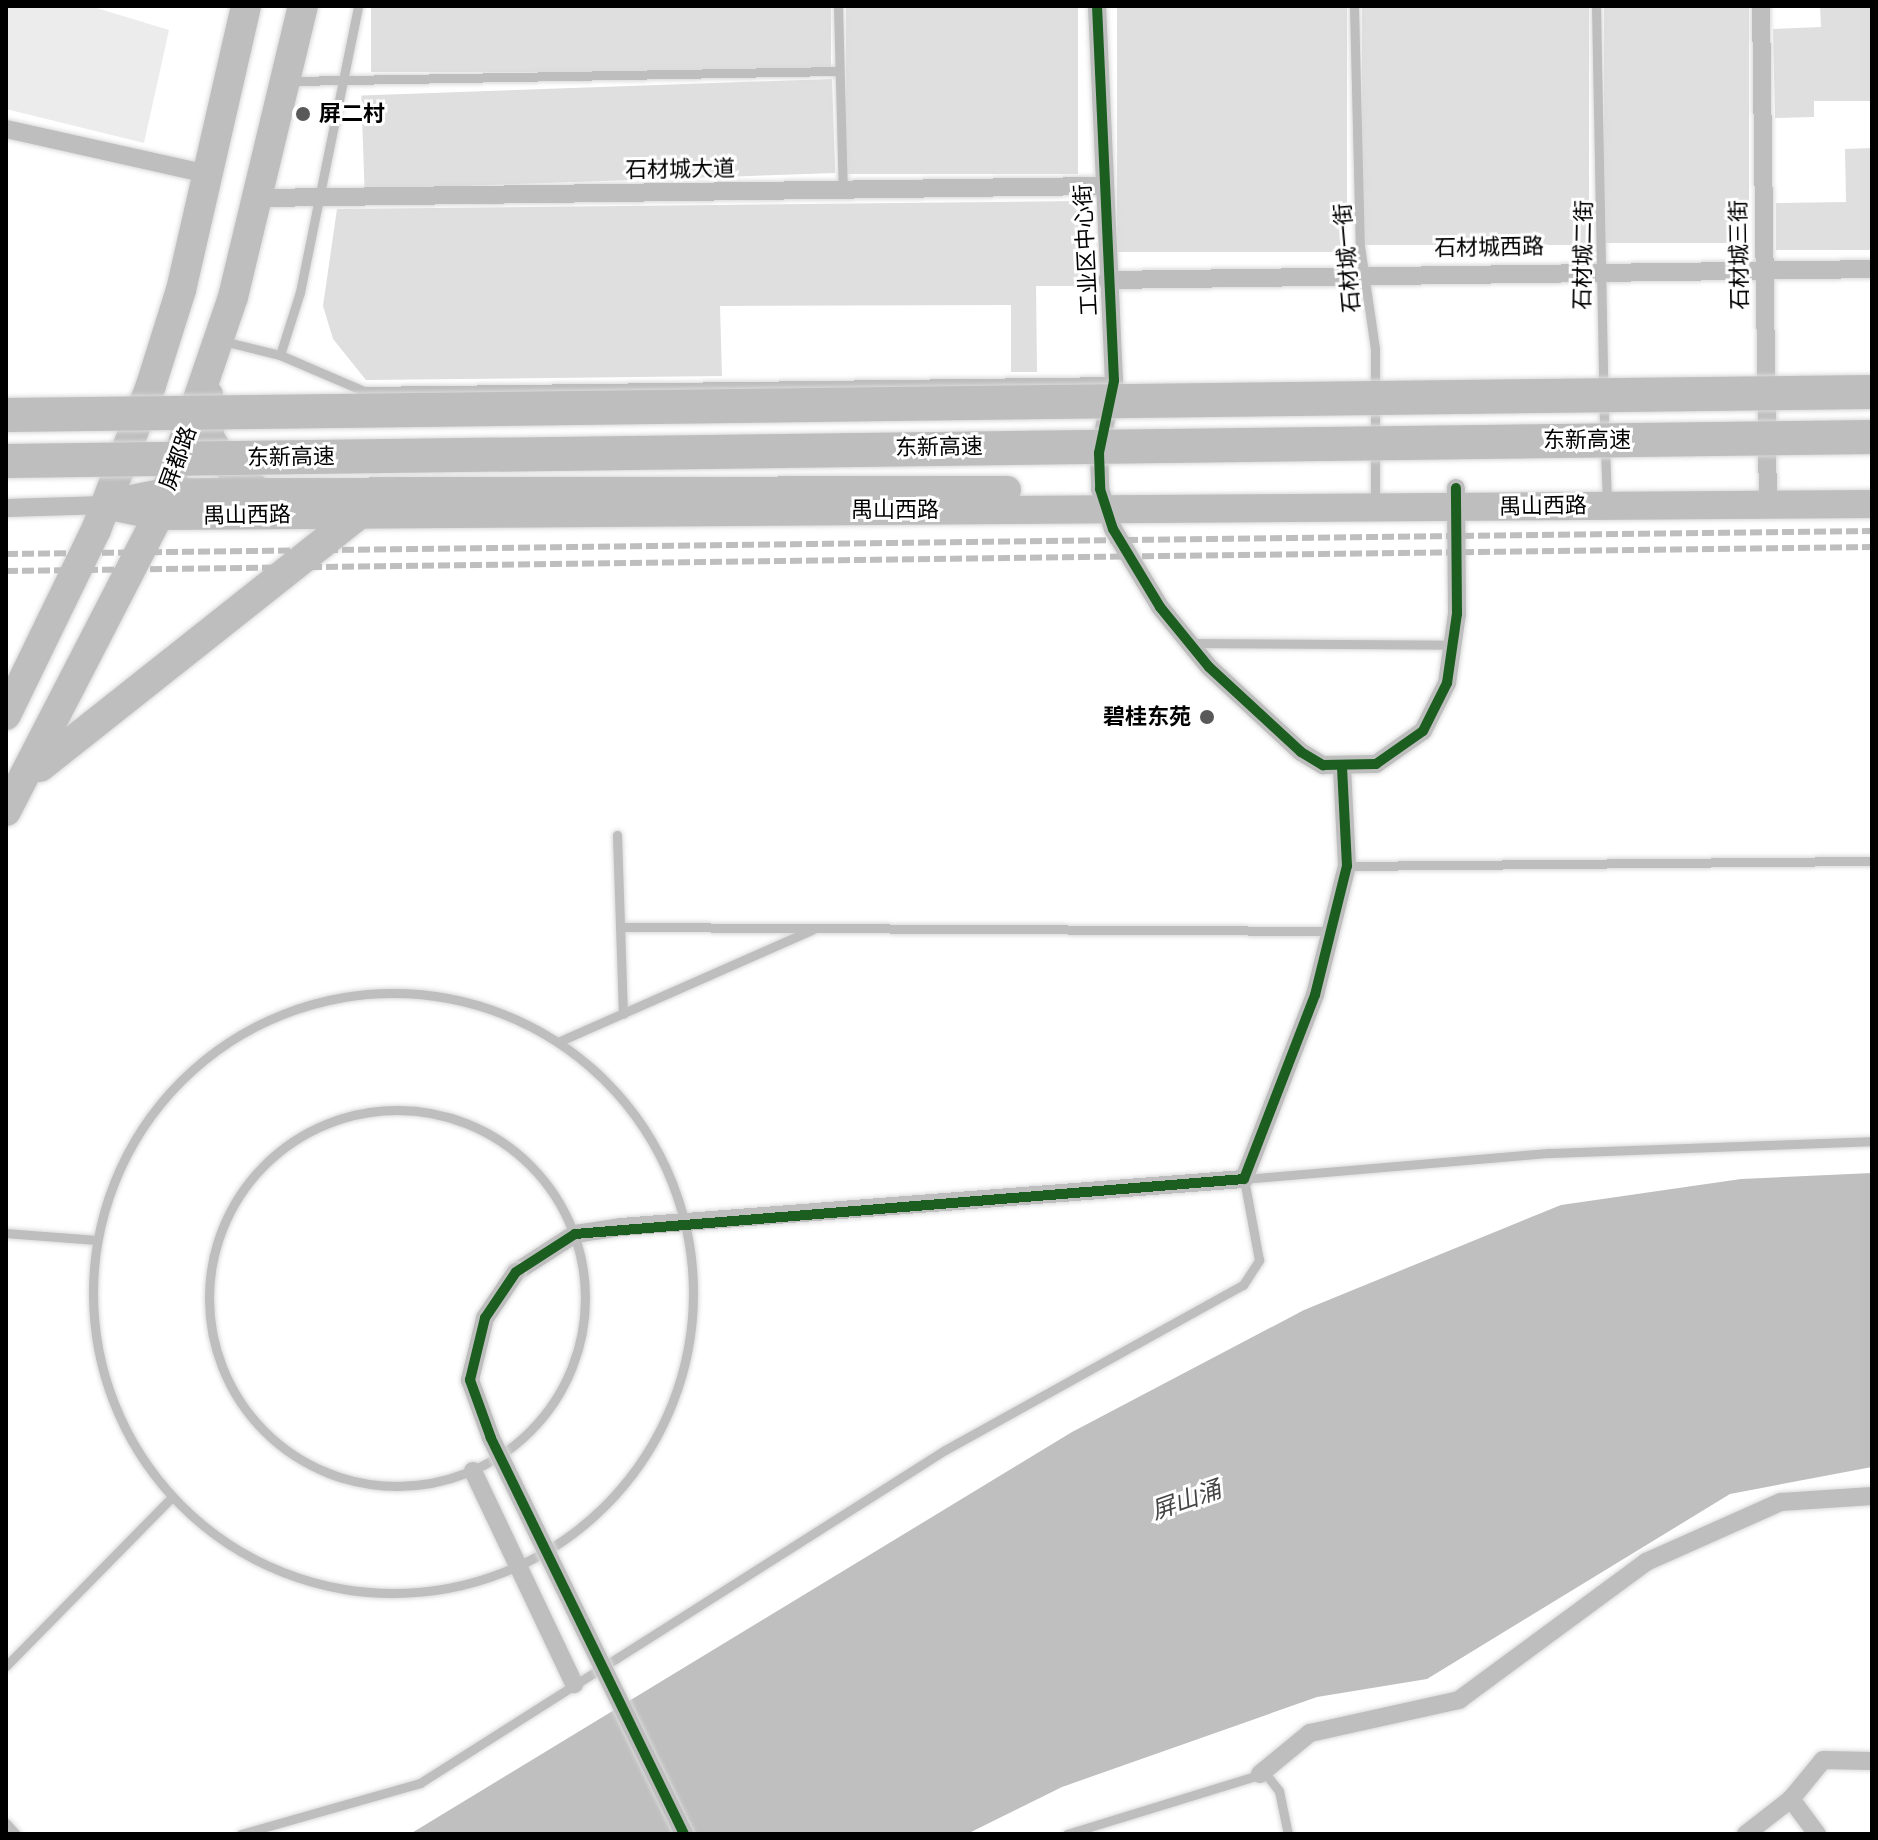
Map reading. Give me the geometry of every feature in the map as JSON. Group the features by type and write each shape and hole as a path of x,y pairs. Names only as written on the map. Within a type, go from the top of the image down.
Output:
{"highway":[{"path":"10,696 106,505 181,290 239,48 246,6"},
{"name":"屏都路","path":"12,800 162,504 208,378 260,198 303,6"},
{"path":"208,378 209,437 223,461 262,495"},
{"name":"东新高速","path":"6,415 1872,392"},
{"name":"东新高速","path":"6,461 1872,437"},
{"path":"12,800 73,735 361,513"}],"main road":[{"name":"禺山西路","path":"162,504 262,495 1102,499 1606,496 1768,494 1872,484"},
{"name":"禺山西路","path":"1768,494 1872,504"},
{"name":"禺山西路","path":"106,505 162,504 361,513 1102,499"}],"street":[{"name":"工业区中心街","path":"1097,6 1101,186 1114,381 1099,453 1102,499"},
{"name":"石材城三街","path":"1761,6 1768,494"},
{"path":"6,129 207,174"},
{"name":"石材城大道","path":"260,198 1101,186"},
{"name":"石材城西路","path":"1107,280 1763,266 1872,269"},
{"path":"1102,499 1189,643 1292,745 1323,765 1342,767 1376,764 1423,731 1443,695 1452,645 1456,497"},
{"path":"6,508 106,505"},
{"path":"684,1834 491,1438 470,1380 485,1318 516,1272 575,1234 1244,1179 1315,995 1347,866 1342,767"},
{"path":"473,1471 574,1684"},
{"path":"1260,1774 1310,1733 1459,1700 1659,1556 1781,1502 1872,1496"},
{"path":"1746,1834 1791,1799 1823,1760 1872,1761"},
{"path":"1791,1799 1817,1834"}],"lane":[{"path":"280,355 321,197 347,80 358,6"},
{"path":"838,6 843,191"},
{"name":"石材城一街","path":"1354,6 1362,274 1375,349 1374,498"},
{"name":"石材城二街","path":"1596,6 1605,269 1599,300 1606,496"},
{"path":"288,81 839,71"},
{"path":"219,340 280,355 364,391 1114,381"},
{"path":"1189,643 1452,645"},
{"path":"617,835 623,1014"},
{"path":"1347,866 1872,861"},
{"path":"620,927 1331,931"},
{"path":"560,1041 815,928"},
{"path":"408,992 487,1007 560,1041 596,1069 652,1139 686,1223 693,1281 690,1340 675,1397 649,1450 613,1497 569,1536 518,1566 458,1587 396,1595 333,1589 273,1570 232,1547 171,1498 130,1442 103,1378 92,1310 96,1240 134,1139 166,1095 251,1027 327,1000 408,992"},
{"path":"378,1109 428,1111 476,1125 518,1152 552,1189 575,1234 586,1289 580,1345 557,1397 521,1440 473,1471 425,1485 375,1486 326,1474 282,1449 247,1414 222,1371 210,1284 223,1223 249,1180 318,1127 378,1109"},
{"path":"241,1834 420,1783 945,1450 1243,1285 1259,1260 1244,1179 1549,1153 1872,1141"},
{"path":"6,1233 96,1240"},
{"path":"6,1666 171,1498"},
{"path":"1067,1834 1260,1774 1279,1791 1288,1834"},
{"path":"6,1823 16,1834"}],"shaded area":[{"path":"6,6 90,6 169,30 144,143 6,109"}],"water":[{"name":"屏山涌","path":"1872,1173 1872,1467 1730,1494 1427,1679 1317,1697 1062,1787 967,1834 410,1834 1072,1432 1304,1310 1561,1205 1741,1179"}],"building":[{"path":"371,6 831,6 831,72 371,72"},
{"path":"846,6 1078,6 1078,174 846,174"},
{"path":"1117,6 1347,6 1347,252 1117,252"},
{"path":"1362,6 1589,6 1589,245 1362,245"},
{"path":"1604,6 1749,6 1749,243 1604,243"},
{"path":"1820,6 1872,6 1872,101 1814,101 1814,117 1775,118 1773,29 1821,27"},
{"path":"832,79 835,173 365,189 361,95"},
{"path":"1872,148 1872,250 1776,250 1776,203 1846,202 1845,149"},
{"path":"1080,201 1081,286 1036,286 1037,372 1011,372 1011,305 720,306 722,376 366,380 333,339 323,306 337,209"}],"railway":[{"path":"6,554 1872,531"},
{"path":"6,571 1872,547"}],"cycle path":[{"path":"1097,6 1114,381 1099,453 1100,489 1113,529 1160,607 1209,667 1301,752 1323,765 1376,764 1423,731 1447,683 1457,614 1456,488"},
{"path":"684,1834 491,1438 470,1380 485,1318 516,1272 575,1234 1244,1179 1315,995 1347,866 1342,767"}],"place":[{"name":"屏二村","path":"303,114"},
{"name":"碧桂东苑","path":"1207,717"}]}
